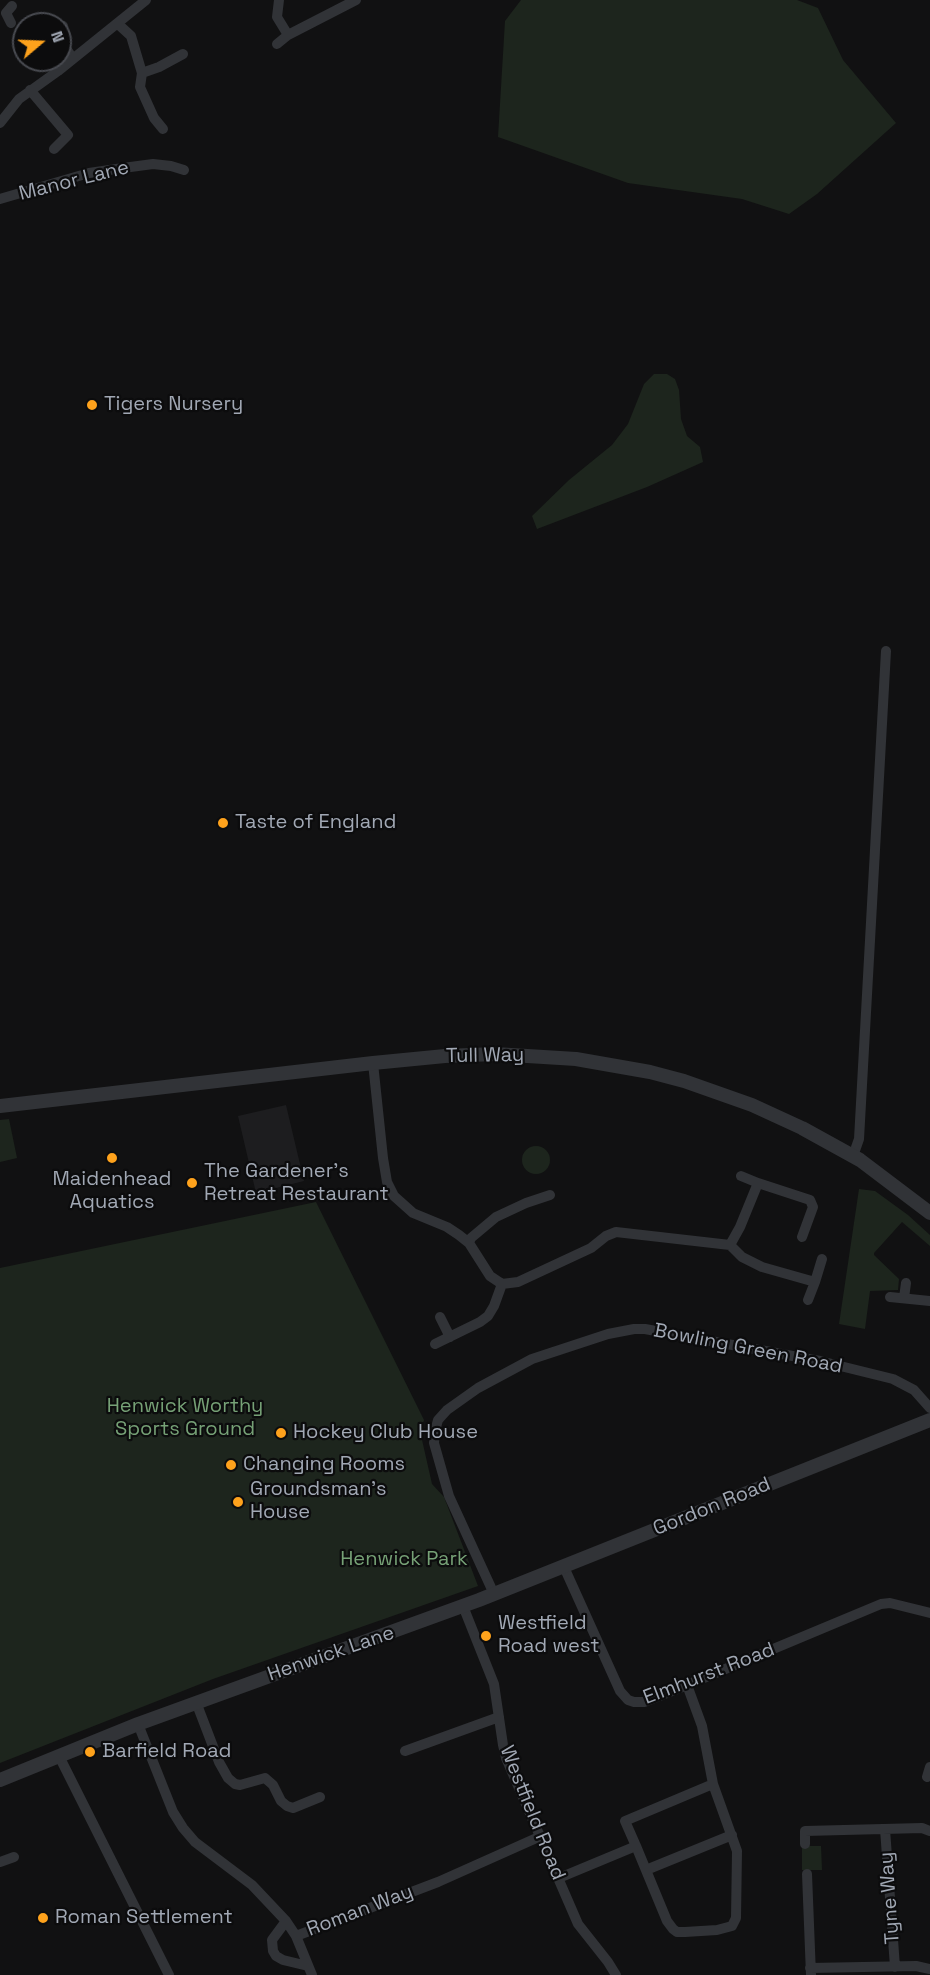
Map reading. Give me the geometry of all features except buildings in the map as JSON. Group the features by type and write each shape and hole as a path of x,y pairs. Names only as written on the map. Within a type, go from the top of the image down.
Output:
{"street":[{"path":"0,123 19,99 146,0"},
{"path":"279,0 277,17 288,35"},
{"path":"277,44 288,35 356,0"},
{"path":"118,24 131,36 142,73 140,87 151,121 163,129"},
{"path":"142,73 176,54"},
{"path":"30,90 72,133 54,149"},
{"name":"Manor Lane","path":"0,200 89,173 153,164 184,170"},
{"path":"853,1156 859,1139 886,651"},
{"name":"Tull Way","path":"2,1106 373,1063 495,1054 567,1058 625,1067 684,1082 729,1096 776,1116 853,1156 930,1213"},
{"path":"373,1063 383,1158 390,1189 402,1205 413,1213 447,1227 469,1244 490,1276 502,1284 518,1282 591,1248 601,1239 616,1232 730,1245 742,1257 762,1267 814,1282"},
{"path":"741,1176 810,1200 813,1207 802,1237"},
{"path":"730,1245 758,1183"},
{"path":"469,1244 471,1238 496,1217 550,1195"},
{"path":"808,1300 822,1259"},
{"path":"904,1298 906,1283"},
{"path":"435,1344 488,1316 502,1284"},
{"path":"890,1298 930,1301"},
{"path":"440,1317 450,1337"},
{"name":"Bowling Green Road","path":"494,1594 449,1496 434,1443 441,1417 454,1404 478,1388 532,1359 586,1340 634,1329 645,1329 820,1361 893,1379 914,1390 930,1408"},
{"name":"Gordon Road","path":"494,1594 930,1420"},
{"name":"Elmhurst Road","path":"564,1567 620,1691 631,1702 644,1702 881,1604 930,1613"},
{"name":"Henwick Lane","path":"0,1780 196,1702 494,1594"},
{"name":"Westfield Road","path":"463,1606 491,1674 506,1758 578,1924 616,1975"},
{"path":"687,1685 702,1726 713,1784 738,1858 736,1915 734,1923 728,1928 675,1931 667,1921 625,1821 713,1784"},
{"path":"196,1702 219,1762 228,1778 235,1784 240,1785 265,1778 269,1780 281,1801 293,1808 320,1797"},
{"path":"405,1751 499,1717"},
{"name":"Roman Way","path":"138,1724 173,1812 183,1827 195,1842 252,1885 286,1921 296,1936 444,1879 541,1836"},
{"path":"59,1756 169,1975"},
{"path":"805,1844 805,1831 922,1828 930,1831"},
{"name":"Tyne Way","path":"885,1829 894,1967"},
{"path":"646,1870 732,1835"},
{"path":"559,1878 636,1846"},
{"path":"1,1868 14,1857"},
{"path":"807,1874 811,1972 916,1966 930,1969"},
{"path":"286,1921 273,1940 273,1951 283,1960 310,1971"},
{"path":"296,1936 310,1971"}],"shaded area":[{"path":"286,1105 304,1181 256,1193 238,1116"}],"green space":[{"path":"521,0 797,0 818,8 843,60 896,123 817,194 789,214 742,199 628,183 498,137 505,21"},
{"path":"654,374 667,374 675,379 679,390 681,419 687,436 700,447 703,462 647,487 537,529 532,516 569,480 612,445 628,424 644,384"},
{"path":"9,1119 17,1158 0,1162 0,1120"},
{"path":"536,1146 546,1150 550,1160 546,1170 536,1174 526,1170 522,1160 526,1150"},
{"path":"859,1189 875,1191 908,1215 930,1235 930,1246 902,1222 874,1253 899,1279 898,1290 870,1291 865,1329 839,1324"},
{"name":"Henwick Worthy Sports Ground","path":"316,1202 424,1420 420,1431 432,1484 444,1497 478,1586 213,1679 0,1763 0,1268"},
{"path":"802,1846 821,1846 822,1870 802,1870"}],"place":[{"name":"Tigers Nursery","path":"92,405"},
{"name":"Taste of England","path":"223,823"},
{"name":"Maidenhead Aquatics","path":"112,1158"},
{"name":"The Gardener's Retreat Restaurant","path":"192,1183"},
{"name":"Hockey Club House","path":"281,1433"},
{"name":"Changing Rooms","path":"231,1465"},
{"name":"Groundsman's House","path":"238,1502"},
{"name":"Westfield Road west","path":"486,1636"},
{"name":"Barfield Road","path":"90,1752"},
{"name":"Roman Settlement","path":"43,1918"}],"park label":[{"name":"Henwick Park","path":"404,1560"}]}
